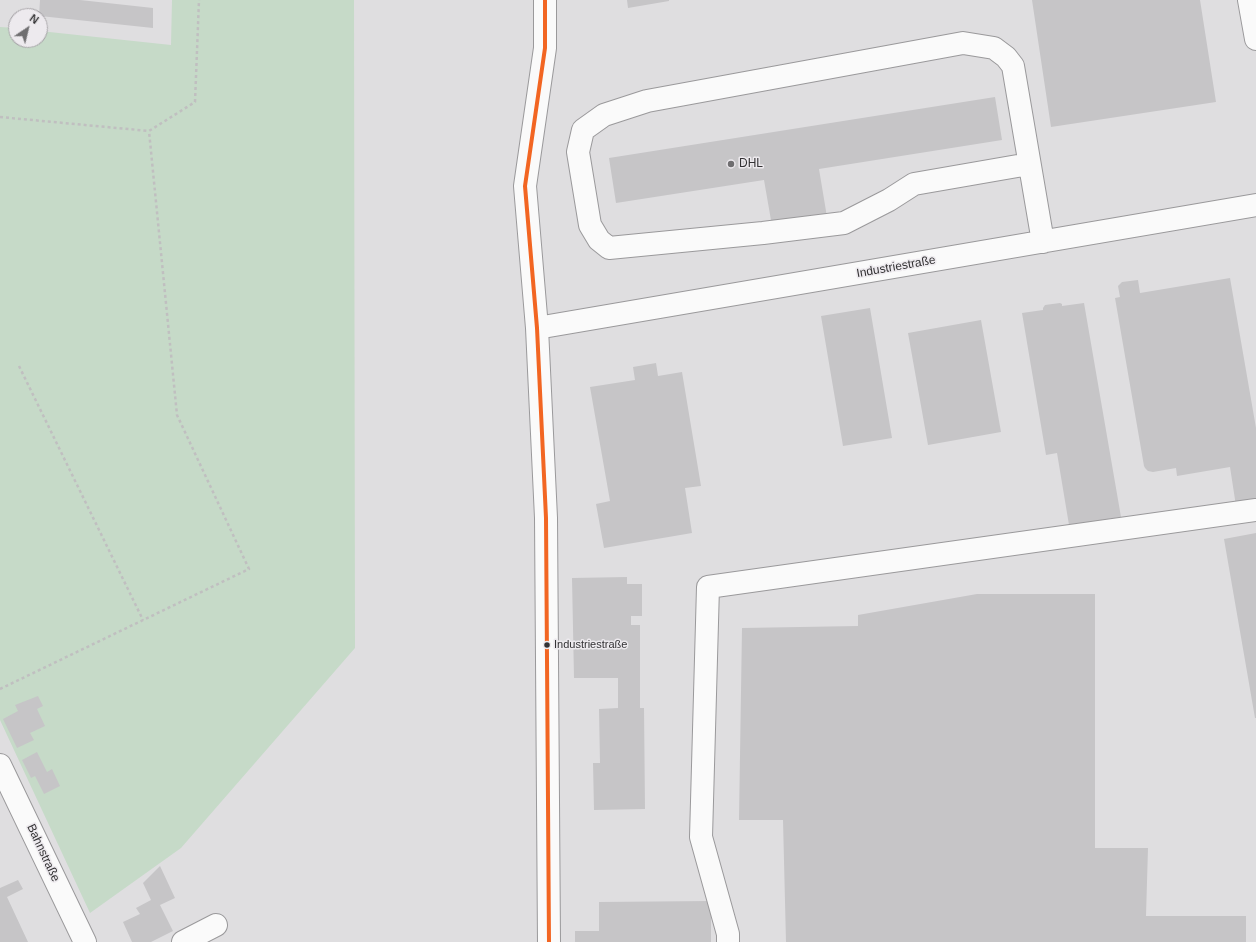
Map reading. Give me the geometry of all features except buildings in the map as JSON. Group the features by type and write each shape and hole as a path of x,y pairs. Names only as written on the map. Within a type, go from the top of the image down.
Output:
{"street":[{"path":"545,0 545,48 525,186 537,328 546,518 549,942"},
{"path":"1249,0 1256,38"},
{"path":"1029,164 914,184 889,200 844,223 763,234 609,248 599,240 590,225 578,152 584,130 604,115 647,101 963,43 994,48 1006,57 1013,66 1043,242"},
{"name":"Industriestraße","path":"537,328 1256,205"},
{"path":"728,942 728,934 701,837 708,588 1256,510"},
{"name":"Bahnstraße","path":"0,765 6,793 85,942"},
{"path":"183,942 216,925"}],"path":[{"path":"0,117 149,131 195,102 199,0"},
{"path":"0,689 249,569 177,415 149,131"},
{"path":"19,366 143,620"}],"green space":[{"path":"172,0 354,0 355,648 181,848 90,913 0,720 0,27 8,28 8,48 48,48 48,32 171,45"}],"transit line":[{"path":"545,0 545,48 525,186 537,328 546,518 549,942"}],"place":[{"name":"DHL","path":"731,164"},
{"name":"Industriestraße","path":"547,645"}]}
